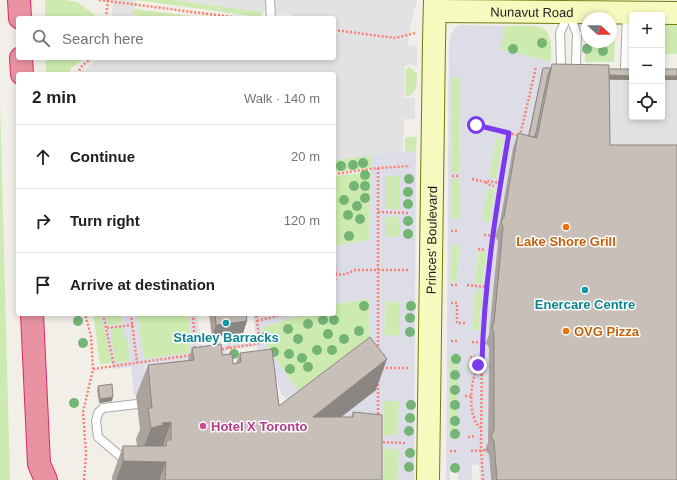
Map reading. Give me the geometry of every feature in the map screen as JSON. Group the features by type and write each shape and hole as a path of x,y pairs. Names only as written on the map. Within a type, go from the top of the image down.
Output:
{"highway":[{"path":"19,0 20,16"},
{"path":"21,60 22,72"},
{"path":"32,316 40,475"}],"street":[{"name":"Nunavut Road","path":"435,5 569,13 677,13"},
{"name":"Princes' Boulevard","path":"428,480 435,5"}],"lane":[{"path":"270,0 270,16"},
{"path":"561,62 560,32 569,13"},
{"path":"569,13 576,34 576,62"},
{"path":"625,67 628,13"},
{"path":"127,465 98,436 96,421 98,413 103,408 137,404"}],"path":[{"path":"100,0 224,16"},
{"path":"106,16 108,1"},
{"path":"336,30 395,38 415,33"},
{"path":"78,72 82,66 90,60"},
{"path":"476,125 520,136 536,67"},
{"path":"483,480 481,450 482,343 487,287 509,133"},
{"path":"336,174 378,168 410,166"},
{"path":"378,168 378,353"},
{"path":"452,176 460,176"},
{"path":"472,179 501,183"},
{"path":"486,182 487,184 494,186"},
{"path":"378,212 409,213"},
{"path":"451,231 458,231"},
{"path":"484,234 494,236"},
{"path":"478,249 486,250"},
{"path":"336,275 346,274 355,270 409,270"},
{"path":"451,285 458,285"},
{"path":"467,285 487,287"},
{"path":"451,303 457,303 457,323 466,323"},
{"path":"84,480 86,454 83,412 93,369 90,336 85,316"},
{"path":"104,316 114,366"},
{"path":"131,316 138,363"},
{"path":"93,369 195,354 193,316"},
{"path":"211,352 260,343 256,316"},
{"path":"257,321 271,316"},
{"path":"107,328 132,325"},
{"path":"228,334 229,348"},
{"path":"451,341 458,341"},
{"path":"472,342 486,343"},
{"path":"470,357 478,358"},
{"path":"481,428 475,422 472,407 472,384 478,365 482,362"},
{"path":"378,368 408,368"},
{"path":"378,376 378,420"},
{"path":"465,396 472,396"},
{"path":"468,436 476,436"},
{"path":"377,442 406,443"},
{"path":"471,451 486,450"},
{"path":"450,451 457,451"}],"green space":[{"path":"45,0 66,0 77,2 96,16 45,16"},
{"path":"136,0 174,0 263,12 261,16"},
{"path":"134,9 192,16 141,16 133,15"},
{"path":"665,24 677,24 677,54 665,54"},
{"path":"505,26 535,26 542,28 547,32 550,38 551,62 499,49"},
{"path":"585,48 615,48 614,62 585,62"},
{"path":"46,60 82,60 70,69 71,72 46,72"},
{"path":"410,67 417,74 417,81 414,92 409,96 405,95 406,70"},
{"path":"452,77 460,77 459,172 452,172"},
{"path":"0,100 1,136 10,480 0,480"},
{"path":"405,137 417,137 416,151 405,152"},
{"path":"496,138 503,139 496,179 489,177"},
{"path":"371,155 371,168 336,172 336,160"},
{"path":"371,172 370,240 336,246 336,176"},
{"path":"385,175 400,175 400,209 385,209"},
{"path":"451,179 459,179 459,219 451,219"},
{"path":"487,188 495,189 490,223 482,221"},
{"path":"385,217 399,217 399,237 385,237"},
{"path":"451,244 459,244 458,282 450,282"},
{"path":"478,251 486,252 483,284 475,284"},
{"path":"475,290 483,290 479,331 472,330"},
{"path":"370,299 369,343 301,395 264,342 262,327 297,316 336,316 336,304"},
{"path":"385,301 400,302 399,336 384,335"},
{"path":"93,316 101,316 112,363 100,364"},
{"path":"105,316 122,316 123,324 107,326"},
{"path":"137,316 189,316 190,353 144,359"},
{"path":"123,327 125,338 128,338 130,361 115,363 110,328"},
{"path":"450,354 458,354 458,439 450,439"},
{"path":"384,401 399,401 398,435 383,435"},
{"path":"384,449 399,449 398,480 383,480"}],"shaded area":[{"path":"114,0 136,0 133,15 141,16 111,16"},
{"path":"174,0 417,0 410,27 408,45 417,46 417,66 405,65 404,97 415,98 415,119 404,119 403,152 336,160 336,72 79,72 98,60 336,60 336,16 292,16 292,14 263,12"},
{"path":"460,25 505,26 500,49 551,62 499,231 495,236 498,241 489,338 486,343 489,348 488,445 485,450 489,455 490,480 480,480 479,464 472,465 472,480 458,480 457,464 450,464 450,480 446,480 449,44 451,34 455,28","holes":["452,77 460,77 459,172 452,172","496,138 503,139 496,179 489,177","451,179 459,179 459,219 451,218","487,188 495,189 489,223 482,221","451,244 459,245 458,282 450,282","478,251 486,252 482,284 475,283","475,290 483,291 479,331 472,330","450,355 458,355 458,439 450,438"]},
{"path":"604,73 629,74 629,120 665,120 665,74 677,75 677,160 604,159"},
{"path":"416,151 414,480 398,480 399,450 384,449 383,480 371,480 281,394 277,381 260,380 257,346 226,350 230,384 136,396 134,394 131,367 113,369 101,316 106,316 108,326 123,324 122,316 137,316 144,359 190,353 189,316 197,316 202,348 256,340 253,316 297,316 262,328 264,342 301,395 369,343 369,299 336,304 336,246 370,240 371,155","holes":["385,176 400,176 400,209 385,209","385,217 399,217 399,237 385,236","385,301 399,302 399,336 384,335","123,327 125,338 128,338 128,352 130,361 116,363 111,342 110,329","208,357 146,376 145,365","384,401 399,401 398,435 383,435"]}],"building":[{"name":"Enercare Centre","path":"552,64 609,65 610,145 677,145 677,480 497,480 494,441 491,436 494,430 494,333 492,328 494,323 503,227 501,222 504,217 518,133 537,138"},
{"path":"543,68 551,68 548,75 535,137 529,136"},
{"path":"609,69 629,69 629,76 609,75"},
{"path":"665,69 677,69 677,76 665,76"},
{"path":"215,316 246,316 247,321 216,325"},
{"name":"Hotel X Toronto","path":"370,337 387,359 313,417 353,417 353,412 382,415 382,480 165,480 166,462 123,461 123,446 166,446 167,440 171,440 171,422 162,423 163,425 151,428 148,408 152,408 148,365 194,360 192,348 221,344 222,355 232,354 233,364 241,362 240,353 272,349 279,406"},
{"path":"112,384 113,397 100,399 98,386"}],"place":[{"name":"Lake Shore Grill","path":"566,227"},
{"name":"Enercare Centre","path":"585,290"},
{"name":"Stanley Barracks","path":"226,323"},
{"name":"OVG Pizza","path":"566,331"},
{"name":"Hotel X Toronto","path":"203,426"}],"route":[{"path":"476,125 509,133 492,236 482,343 482,362 478,365"}]}
